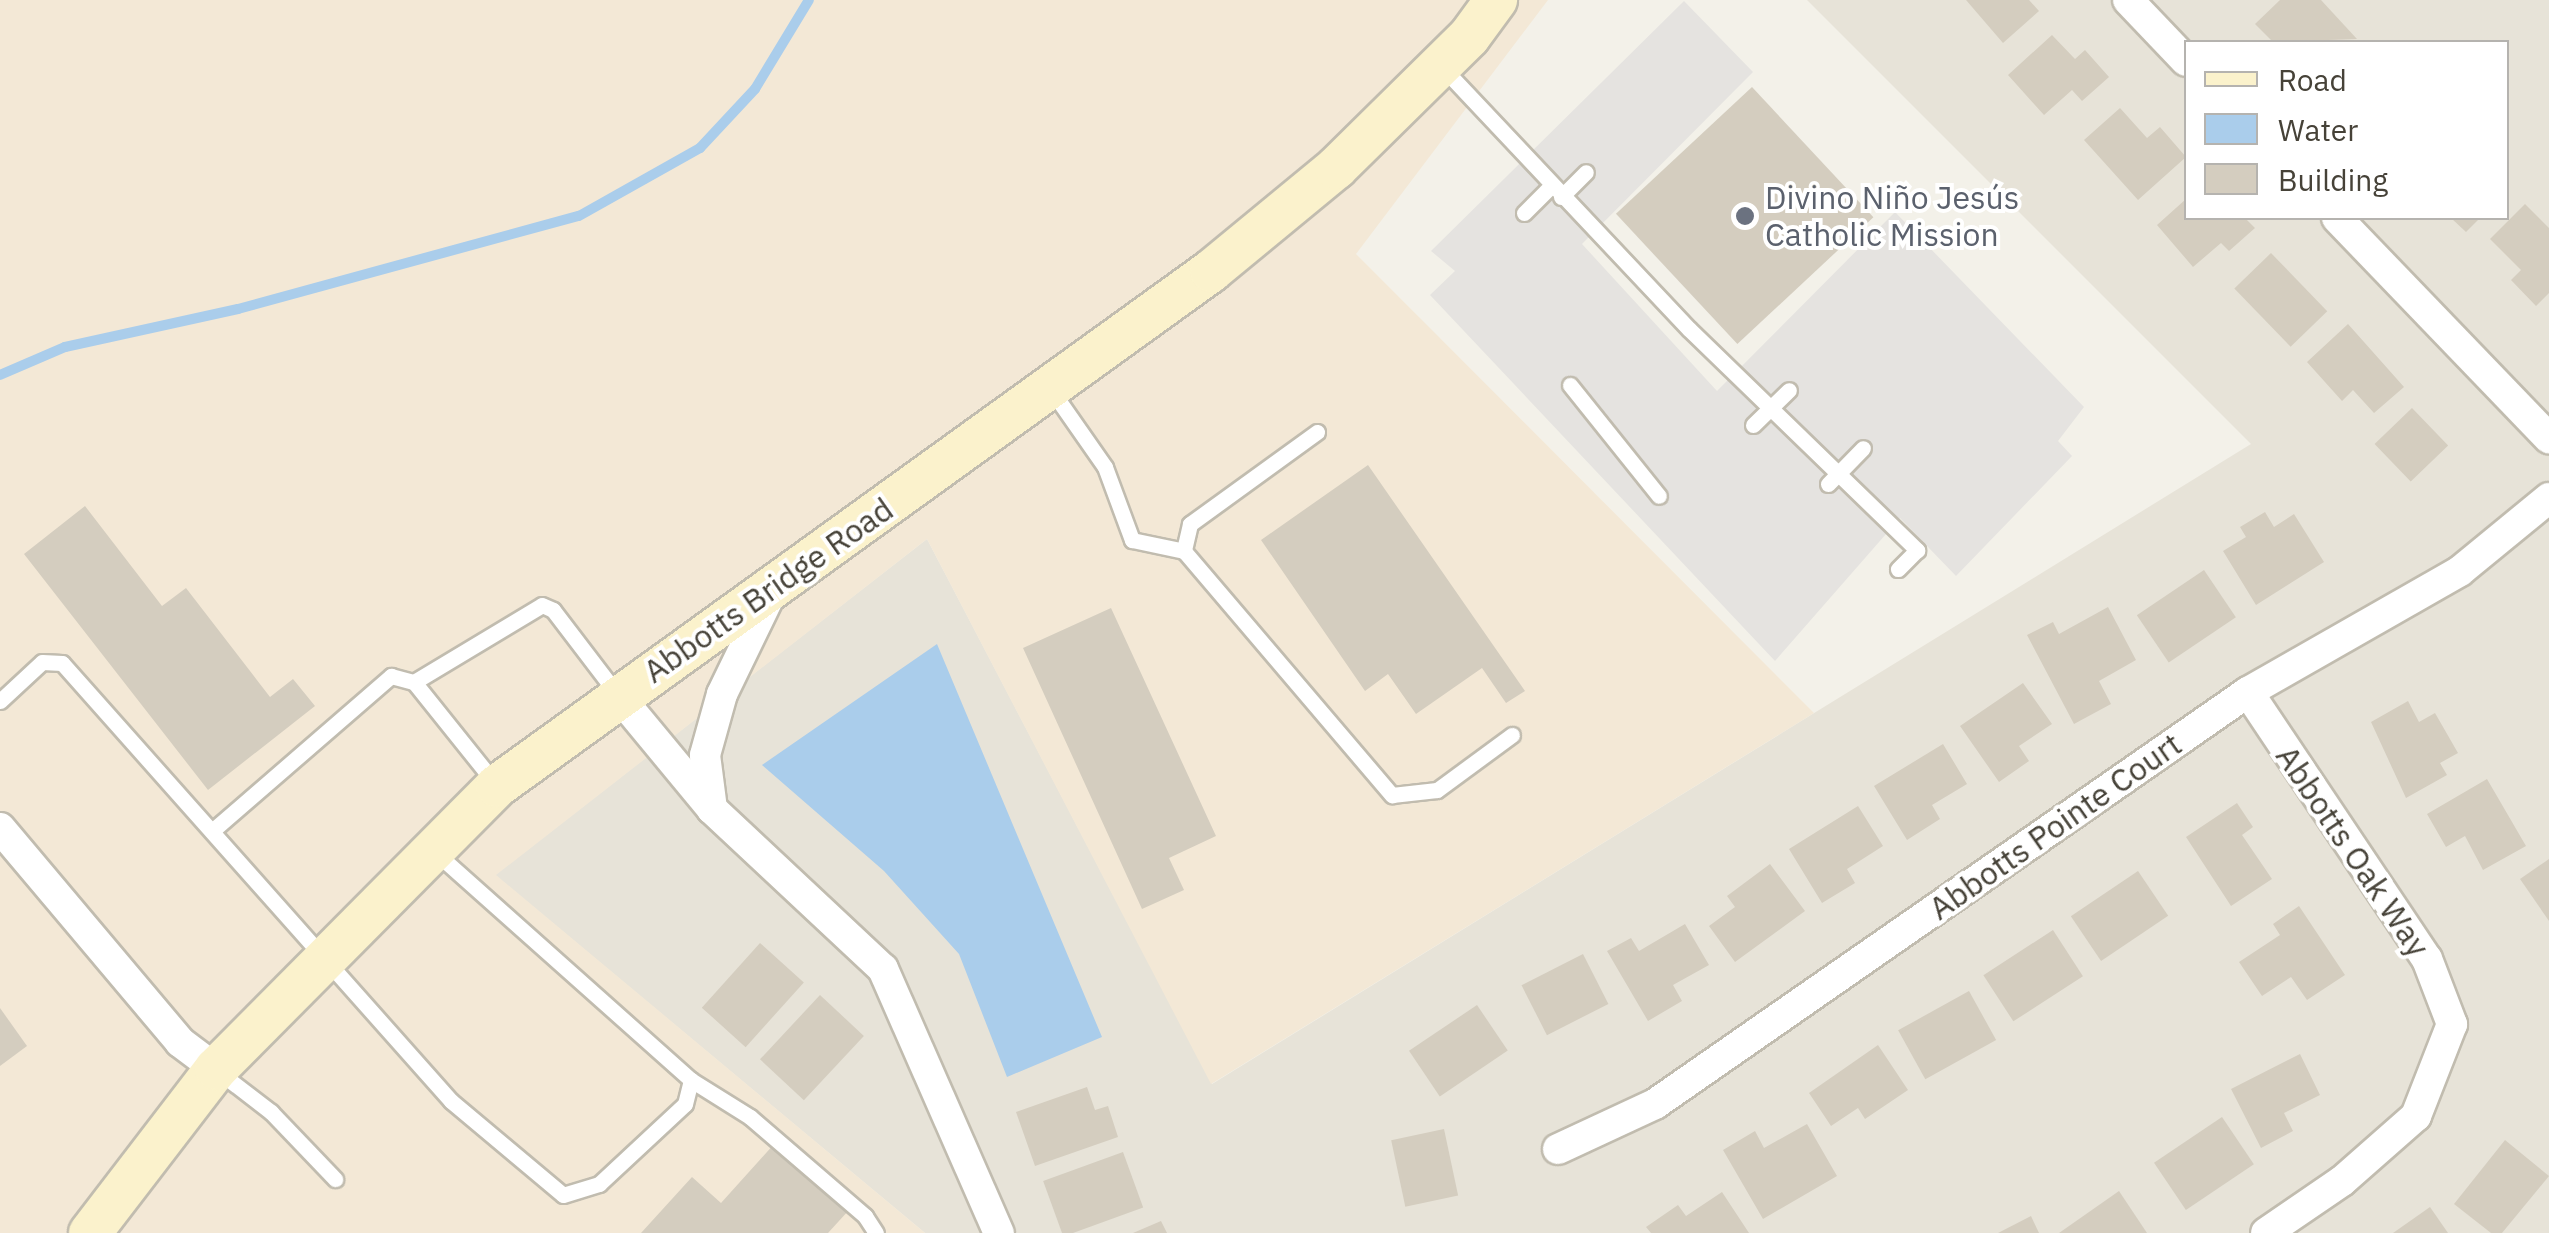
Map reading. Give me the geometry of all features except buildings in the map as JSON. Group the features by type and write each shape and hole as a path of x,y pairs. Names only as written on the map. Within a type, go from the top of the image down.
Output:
{"main road":[{"name":"Abbotts Bridge Road","path":"90,1233 216,1070 496,786 616,694 771,593 1211,271 1336,168 1440,65 1496,0"}],"street":[{"path":"2128,0 2184,59"},
{"path":"2339,220 2549,438"},
{"name":"Abbotts Pointe Court","path":"1558,1149 1655,1104 2248,692 2376,625 2460,571 2549,498"},
{"path":"712,808 705,755 722,694 771,593"},
{"name":"Abbotts Oak Way","path":"2248,692 2427,959 2452,1024 2416,1116 2342,1181 2266,1233"},
{"path":"616,694 712,808 882,969 999,1233"},
{"path":"0,828 180,1042 216,1070"}],"lane":[{"path":"1440,65 1556,192 1841,470 1917,550 1898,569"},
{"path":"1524,213 1586,172"},
{"path":"1570,386 1659,496"},
{"path":"1050,388 1105,468 1132,540 1184,551 1392,795 1438,790 1512,735"},
{"path":"1754,425 1789,390"},
{"path":"1184,551 1190,524 1317,432"},
{"path":"1828,484 1864,448"},
{"path":"414,682 542,605 553,610 616,694"},
{"path":"0,701 42,662 62,663 451,1102 563,1195 599,1184 686,1104 691,1080"},
{"path":"212,831 390,676 414,682 496,786"},
{"path":"432,849 691,1080 750,1117 866,1216 876,1233"},
{"path":"216,1070 271,1112 335,1179"}],"shaded area":[{"path":"0,0 1548,0 1356,254 1814,713 1211,1084 927,539 496,875 925,1233 0,1233"},
{"path":"1807,0 2549,0 2549,1233 925,1233 495,875 927,539 1212,1084 2251,444"},
{"path":"1684,1 1753,72 1582,244 1717,391 1895,212 2084,407 2058,441 2072,456 1956,576 1900,518 1775,661 1430,295 1455,271 1431,251"}],"water":[{"path":"937,644 1102,1037 1007,1077 959,954 884,871 762,765"}],"waterway":[{"path":"0,375 65,347 238,309 579,216 700,148 755,89 809,0"}],"place":[{"name":"Divino Niño Jesús Catholic Mission","path":"1745,216"}]}
